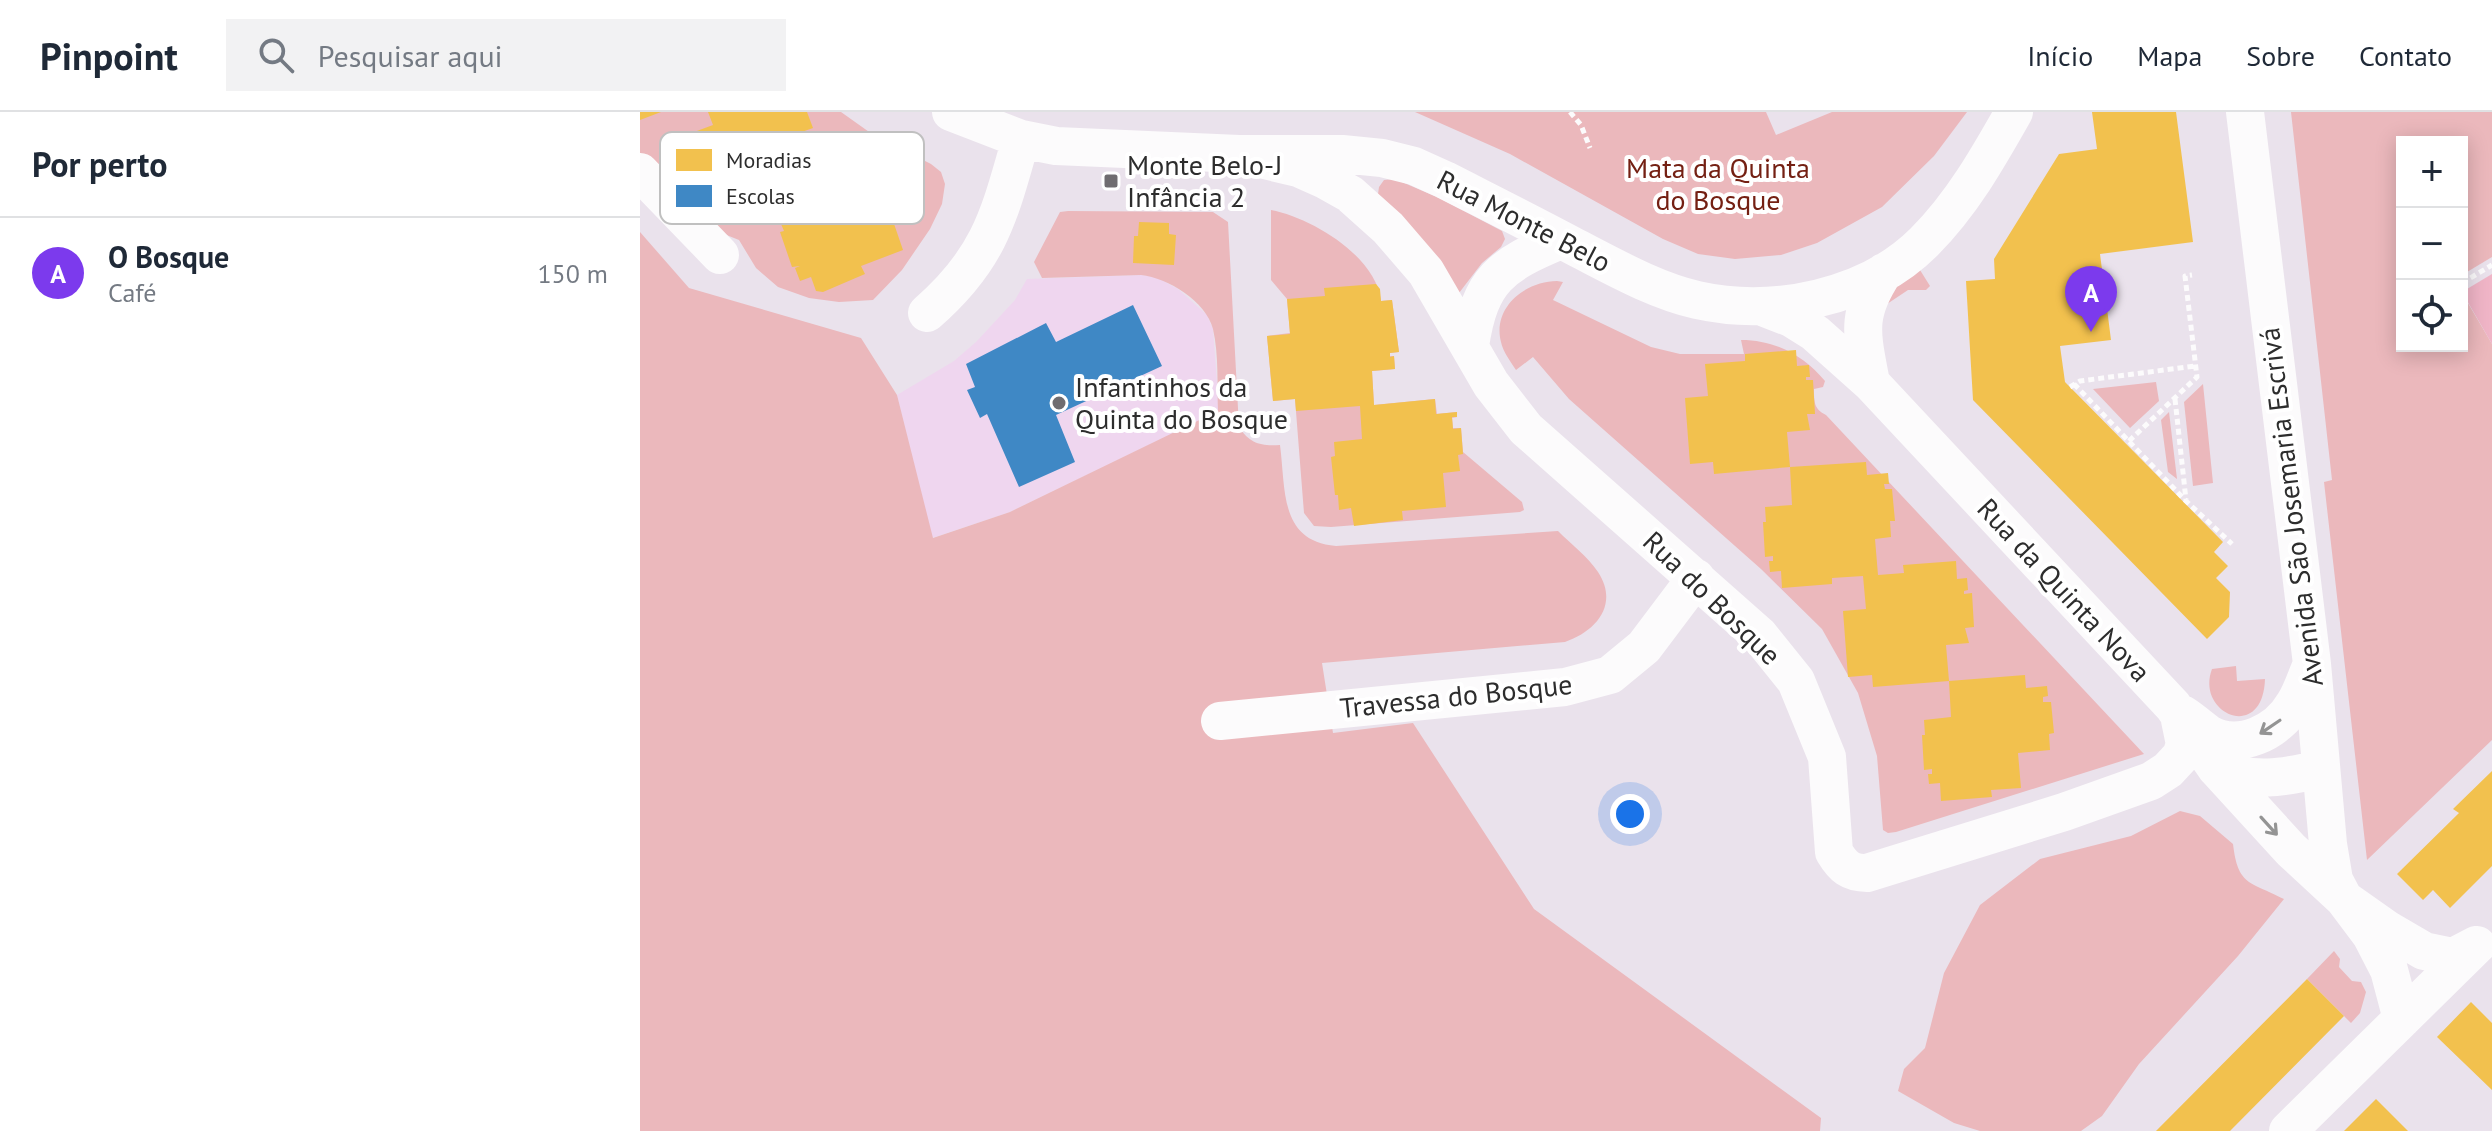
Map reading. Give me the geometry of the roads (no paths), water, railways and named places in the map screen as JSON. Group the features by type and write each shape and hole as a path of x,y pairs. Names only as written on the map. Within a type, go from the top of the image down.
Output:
{"street":[{"name":"Rua Monte Belo","path":"951,112 1021,139 1056,146 1239,154 1342,154 1382,158 1414,166 1634,278 1695,300 1762,307 1803,304 1839,291 1884,272 1922,245 1949,215 1987,161 2014,112"},
{"name":"Avenida São Josemaria Escrivá","path":"2245,112 2312,664 2320,769 2334,880 2371,935 2389,970 2402,1019"},
{"path":"927,313 955,288 978,258 1000,213 1021,139"},
{"name":"Rua do Bosque","path":"1239,154 1298,168 1350,194 1388,228 1426,272 1491,384 1526,429 1759,635 1796,681 1827,757 1834,852 1841,864 1854,873 1867,873 1913,859 2151,781 2168,770 2181,756 2185,744 2176,713"},
{"path":"640,172 660,193"},
{"path":"690,224 720,255"},
{"path":"1470,346 1475,313 1487,287 1523,256 1561,240"},
{"path":"1871,383 1861,331 1864,309 1884,272"},
{"path":"1839,291 1871,383"},
{"name":"Rua da Quinta Nova","path":"1762,307 1791,318 1815,333 1871,383 2176,713 2216,768 2291,850 2344,899"},
{"name":"Travessa do Bosque","path":"1220,721 1565,687 1610,675 1644,647 1696,578"},
{"path":"2176,713 2224,740 2240,740 2268,732 2294,706 2312,664"},
{"path":"2151,781 2204,774 2221,779 2216,768"},
{"path":"2216,768 2252,779 2284,778 2320,769"},
{"path":"2344,899 2424,951 2453,957 2484,938"},
{"path":"2288,1131 2484,938"}],"place":[{"name":"Monte Belo-J Infância 2","path":"1111,181"},
{"name":"O Bosque","path":"2091,332"},
{"name":"Infantinhos da Quinta do Bosque","path":"1059,403"}],"park label":[{"name":"Mata da Quinta do Bosque","path":"1718,184"}]}
